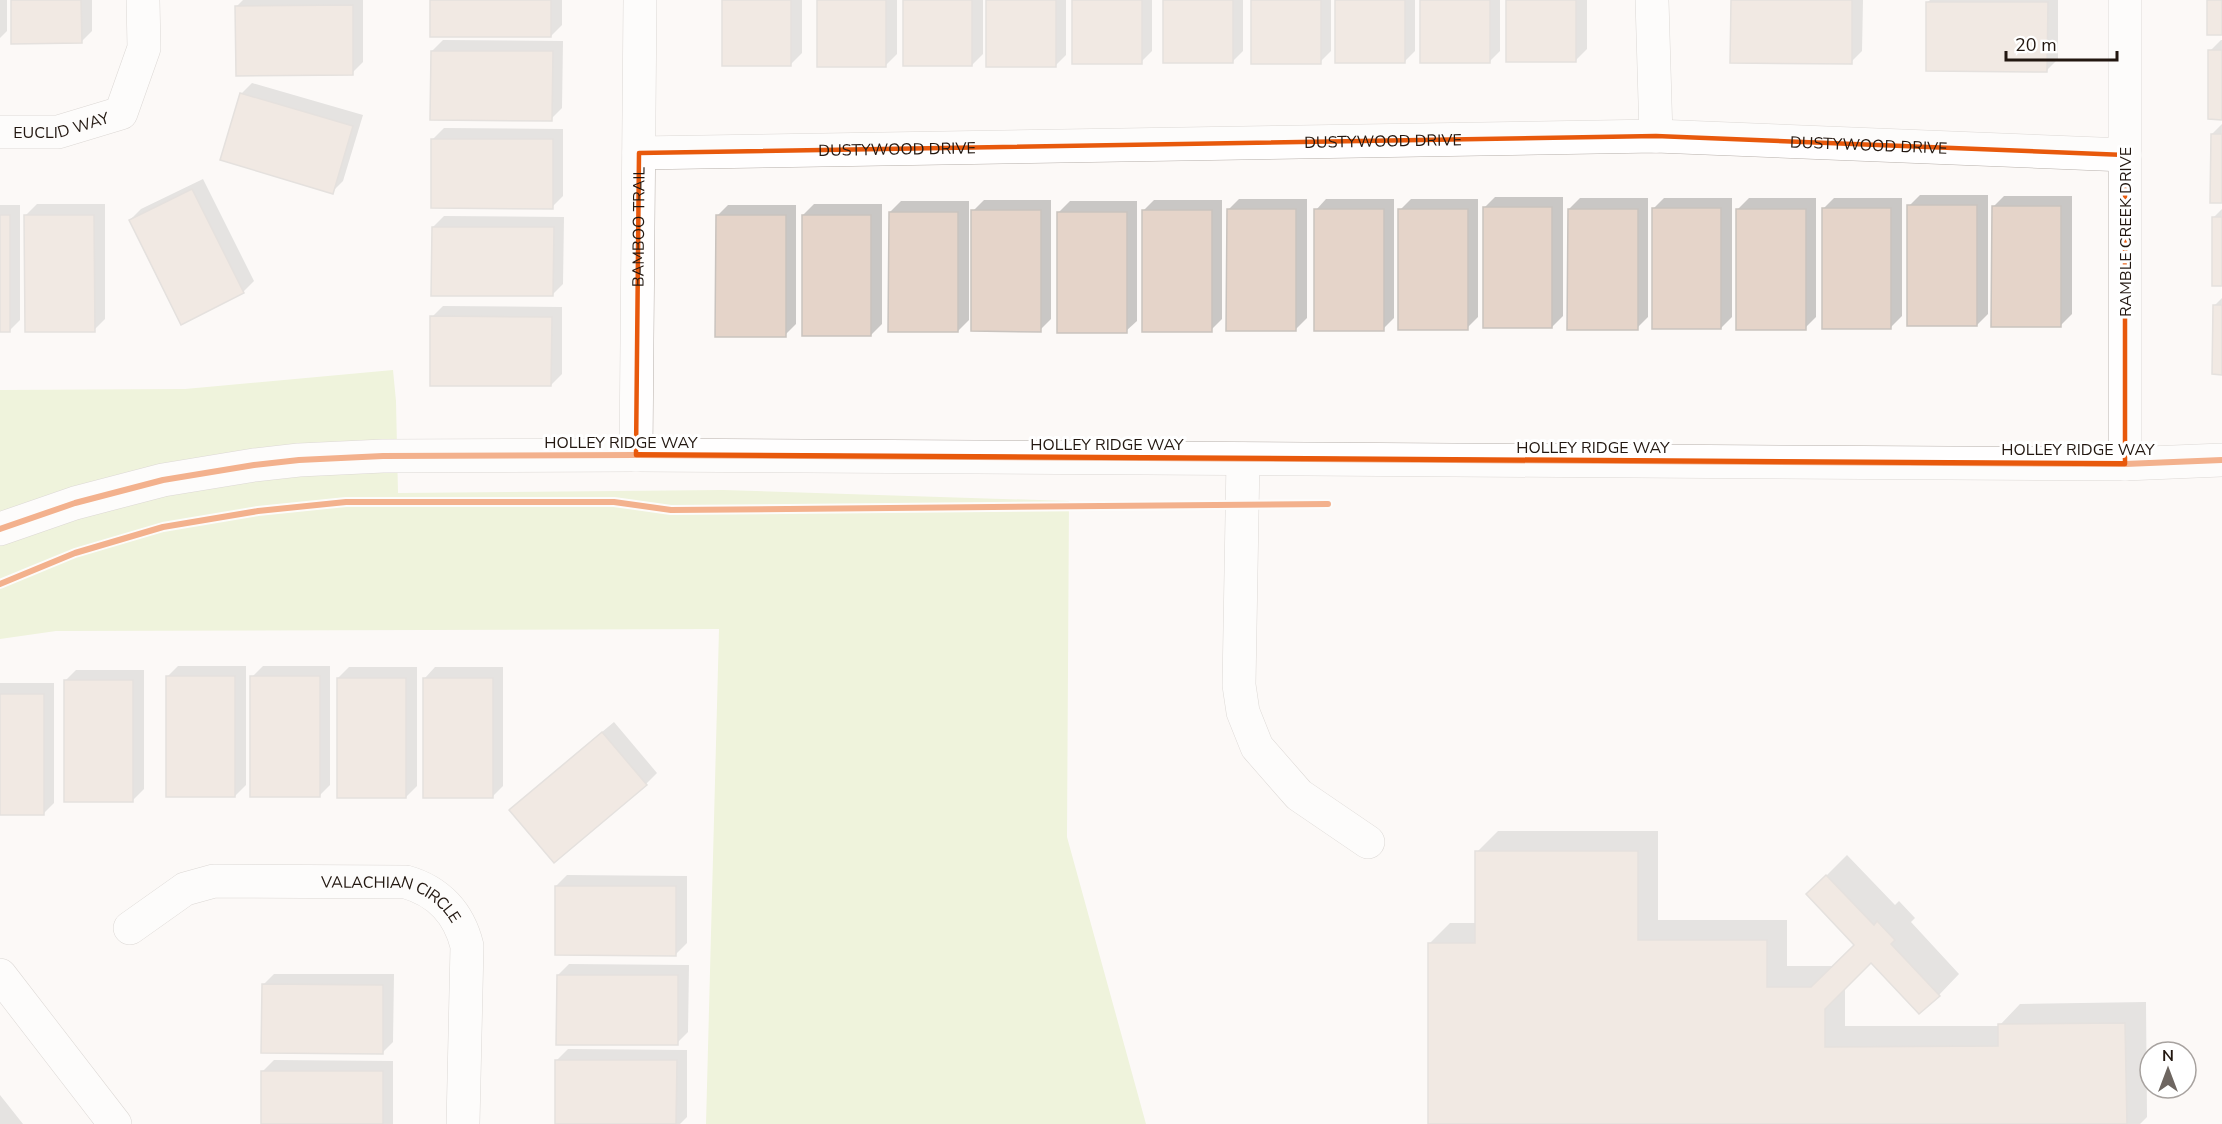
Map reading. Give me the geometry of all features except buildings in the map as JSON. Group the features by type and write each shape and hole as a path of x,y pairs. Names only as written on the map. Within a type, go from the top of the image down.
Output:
{"street":[{"name":"EUCLID WAY","path":"0,132 58,132 121,113 144,48 143,0"},
{"name":"BAMBOO TRAIL","path":"636,455 640,0"},
{"path":"1652,0 1656,136"},
{"name":"RAMBLE CREEK DRIVE","path":"2125,0 2125,464"},
{"name":"DUSTYWOOD DRIVE","path":"639,153 1656,136 2125,155"},
{"name":"HOLLEY RIDGE WAY","path":"0,529 75,503 152,482 254,465 299,460 383,456 636,455 2125,464 2222,460"},
{"path":"1243,459 1239,685 1243,712 1257,747 1299,795 1368,842"},
{"name":"VALACHIAN CIRCLE","path":"130,928 185,889 214,881 406,882 421,886 434,894 452,912 464,932 467,946 463,1124"},
{"path":"0,975 115,1124"}],"highlighted area":[{"path":"1656,136 2125,155 2125,464 636,455 639,153"}],"green space":[{"path":"393,370 398,493 723,490 1069,501 1067,837 1146,1124 706,1124 719,629 56,631 0,639 0,390 185,389"}],"cycle path":[{"path":"0,529 75,503 163,480 299,460 383,456 636,455 2125,464 2222,460"},
{"path":"0,584 75,553 163,527 258,511 346,502 614,502 671,510 1328,504"}]}
